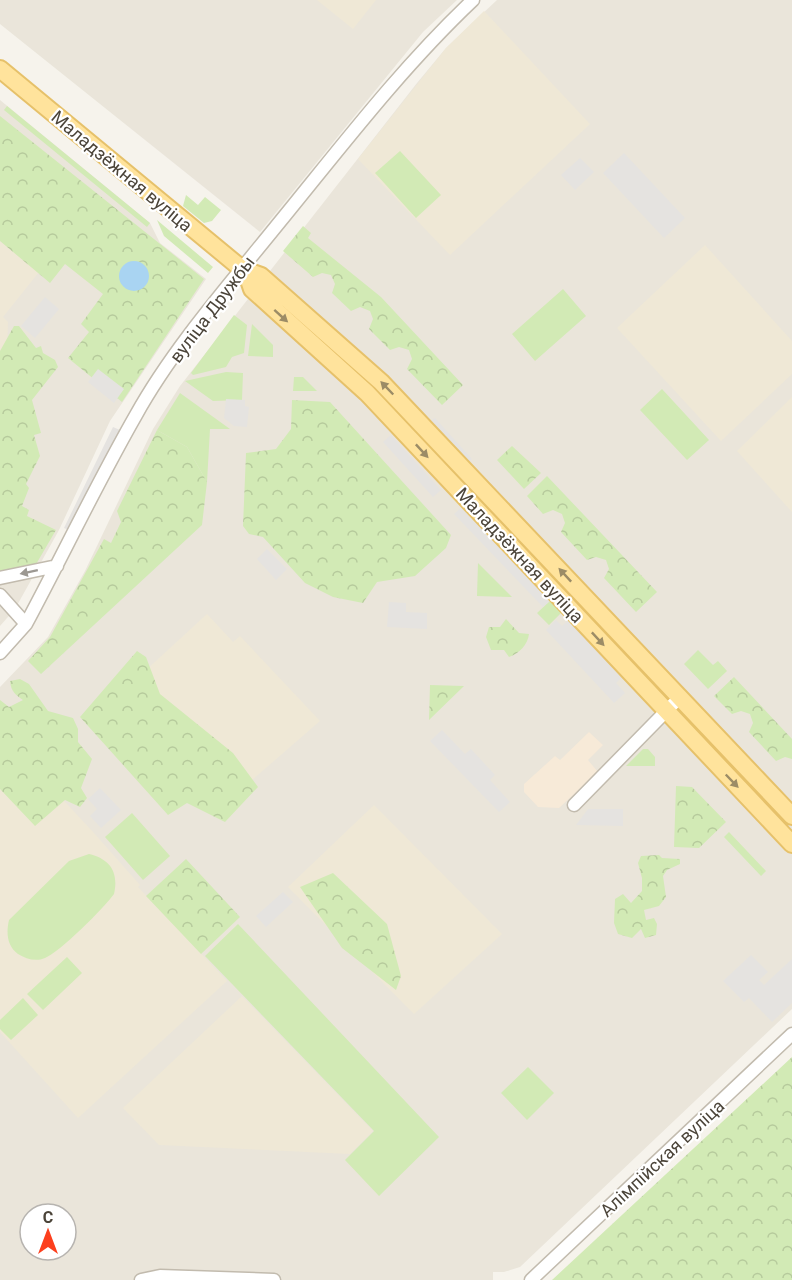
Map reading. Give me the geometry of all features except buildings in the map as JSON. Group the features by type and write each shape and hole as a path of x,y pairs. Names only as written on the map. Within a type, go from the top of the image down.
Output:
{"main road":[{"name":"Маладзёжная вуліца","path":"0,69 244,270 261,276 381,382 792,816"},
{"name":"Маладзёжная вуліца","path":"244,270 252,289 367,393 792,844"}],"street":[{"name":"вуліца Дружбы","path":"0,653 26,624 136,413 225,289 244,270 377,102 436,35 473,0"},
{"path":"0,578 57,566"},
{"path":"0,595 26,624"},
{"path":"574,805 680,697"},
{"name":"Алімпійская вуліца","path":"531,1280 792,1034"},
{"path":"141,1280 160,1276 274,1280"}],"shaded area":[{"path":"0,0 457,0 423,32 260,232 0,24"},
{"path":"317,0 376,0 353,29"},
{"path":"497,0 792,0 792,1009 520,1267 504,1272 493,1272 493,1280 0,1280 0,687 48,637 85,571 153,429 180,386 446,48"},
{"path":"484,11 590,124 450,255 358,159 446,48"},
{"path":"0,100 150,223 160,243 206,279 110,421 59,530 15,609 0,626"},
{"path":"624,153 685,218 664,238 603,173"},
{"path":"580,158 594,172 575,190 561,175"},
{"path":"0,241 39,272 3,317 8,322 7,353 0,364"},
{"path":"705,245 792,341 792,374 721,441 617,328"},
{"path":"45,297 59,309 35,338 21,326"},
{"path":"98,369 124,389 114,403 88,382"},
{"path":"792,397 792,512 737,451"},
{"path":"226,399 245,400 245,406 249,407 247,427 234,426 224,418"},
{"path":"435,418 472,459 465,465 427,423"},
{"path":"113,427 120,430 71,531 64,528"},
{"path":"391,435 441,490 433,497 383,442"},
{"path":"462,507 551,600 543,607 454,514"},
{"path":"267,549 287,569 276,580 257,559"},
{"path":"389,602 406,603 406,612 427,613 427,629 387,627"},
{"path":"207,614 233,642 240,636 320,721 213,814 107,706"},
{"path":"570,619 623,676 616,683 625,693 614,703 546,630 556,620 562,626"},
{"path":"442,730 465,754 471,749 495,775 490,780 510,802 499,812 430,741"},
{"path":"0,732 93,832 140,885 138,887 227,981 78,1118 0,1032"},
{"path":"589,732 603,745 588,760 598,772 559,808 538,807 524,792 524,784 555,756 560,760"},
{"path":"100,788 121,810 101,828 90,816 97,809 88,799"},
{"path":"374,805 502,934 414,1014 288,887"},
{"path":"588,809 623,809 623,826 576,825"},
{"path":"283,892 293,902 266,927 256,916"},
{"path":"751,955 768,972 759,980 764,985 792,959 792,1003 772,1022 749,998 744,1002 723,981"},
{"path":"242,996 373,1131 350,1154 159,1145 123,1108"}],"green space":[{"path":"7,106 150,223 147,227 4,110"},
{"path":"0,116 204,279 122,402 68,358 89,332 81,324 103,294 65,264 50,283 0,241"},
{"path":"400,151 441,195 416,218 375,173"},
{"path":"186,195 198,205 205,197 221,210 212,221 204,223 183,206"},
{"path":"157,220 213,267 208,273 164,236"},
{"path":"303,226 311,233 308,238 381,297 463,385 442,405 407,369 412,359 409,350 399,347 390,350 369,329 373,319 370,311 360,307 351,311 332,293 335,284 331,275 322,273 313,277 283,251"},
{"path":"563,289 586,316 535,361 512,334"},
{"path":"234,315 247,325 244,353 232,357 226,367 193,375 191,373"},
{"path":"252,324 273,345 273,357 248,356"},
{"path":"14,326 19,326 36,348 41,346 43,353 55,360 58,367 32,400 41,433 34,435 40,456 26,484 29,488 22,506 29,510 27,516 56,530 35,566 0,573 0,351"},
{"path":"226,372 243,373 242,400 213,401 185,381"},
{"path":"294,377 303,377 317,391 293,391"},
{"path":"662,389 709,440 687,460 640,410"},
{"path":"180,393 230,429 210,429 207,482 187,447 157,430"},
{"path":"292,400 330,402 451,535 446,548 415,576 377,582 363,603 333,597 305,583 263,537 249,534 243,526 246,453 276,449 291,429"},
{"path":"157,430 187,447 207,482 202,525 41,674 28,661 50,637 104,539 111,543 121,522 117,511"},
{"path":"512,446 541,473 524,489 497,460"},
{"path":"547,476 657,592 636,612 604,578 609,569 606,560 596,557 587,560 561,532 565,523 562,514 553,510 543,514 527,496"},
{"path":"478,563 512,597 477,596"},
{"path":"551,600 557,600 562,606 561,613 549,625 537,613"},
{"path":"506,619 519,633 529,634 522,648 509,657 504,650 491,650 486,637 489,627 500,627"},
{"path":"698,650 713,665 718,661 727,671 708,689 684,664"},
{"path":"137,651 146,657 160,694 233,753 258,787 225,822 187,803 168,815 80,717"},
{"path":"734,677 792,739 792,759 785,757 776,761 749,732 753,723 750,714 741,711 732,714 714,696"},
{"path":"20,679 29,684 48,711 73,718 78,729 78,742 92,759 81,788 87,798 80,807 65,800 35,826 0,789 0,700 9,707 23,700 13,691 10,681"},
{"path":"430,685 464,686 429,720"},
{"path":"643,749 648,749 655,757 655,766 626,766"},
{"path":"676,786 692,787 726,822 699,848 674,847"},
{"path":"132,813 170,856 143,880 105,837"},
{"path":"729,832 766,871 761,876 724,837"},
{"path":"89,854 102,859 111,868 115,879 114,894 81,929 52,954 35,960 18,954 8,939 9,920 69,861"},
{"path":"659,855 662,858 680,859 680,864 667,870 663,876 666,897 659,906 644,910 646,920 654,918 657,924 656,935 645,938 641,929 632,938 618,934 614,923 615,899 623,894 631,903 642,891 642,878 638,863 641,856"},
{"path":"186,859 240,917 201,954 146,896"},
{"path":"333,873 387,924 401,976 396,990 342,948 300,887"},
{"path":"238,924 439,1137 379,1196 345,1160 374,1131 205,956"},
{"path":"67,957 82,973 43,1010 27,994"},
{"path":"23,998 38,1015 11,1040 0,1029 0,1020"},
{"path":"792,1057 792,1280 552,1280"},
{"path":"528,1067 554,1093 527,1120 501,1093"}],"water":[{"path":"134,261 144,266 149,276 144,286 134,291 124,286 119,276 124,266"}]}
